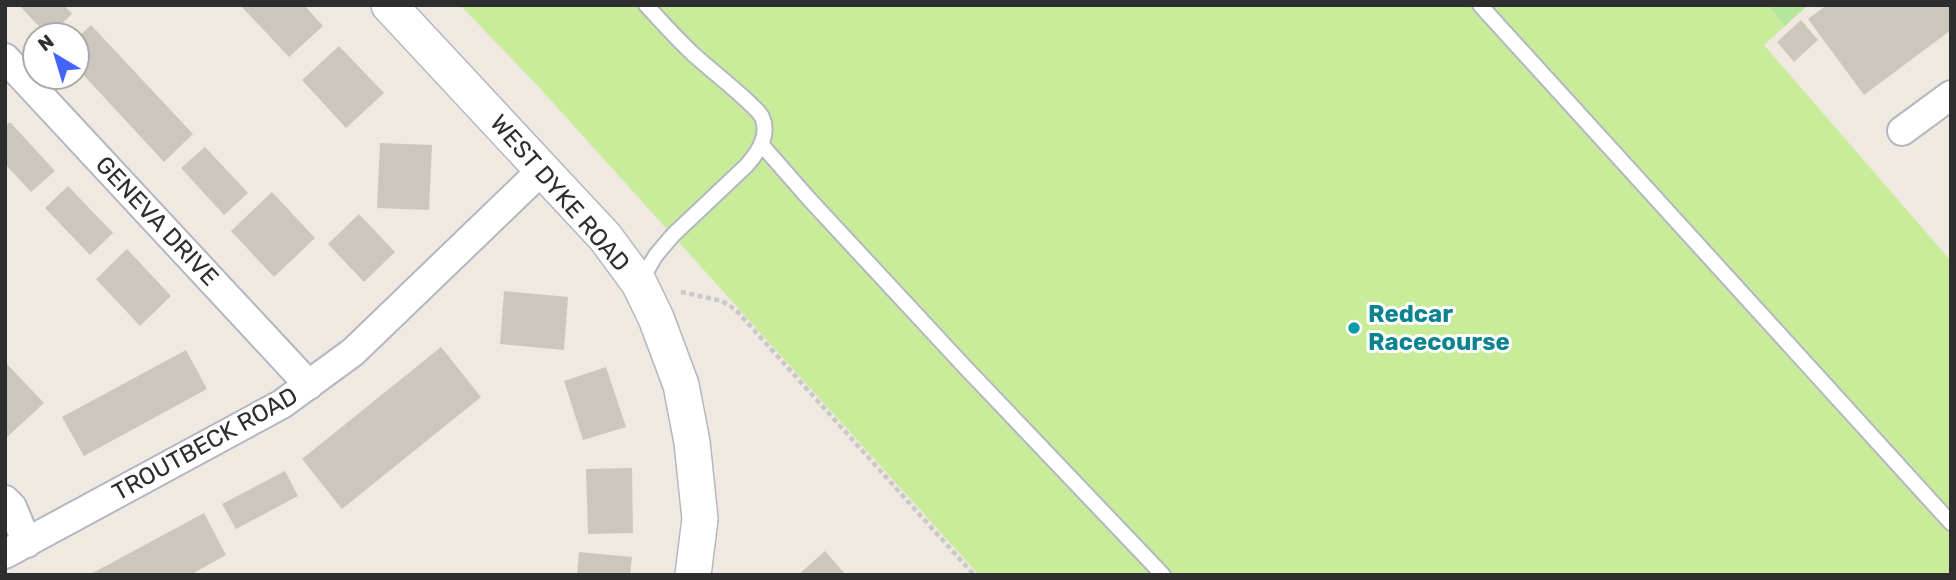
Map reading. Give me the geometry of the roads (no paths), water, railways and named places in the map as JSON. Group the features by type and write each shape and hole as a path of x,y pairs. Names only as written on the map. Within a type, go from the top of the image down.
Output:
{"street":[{"name":"WEST DYKE ROAD","path":"389,5 606,237 639,284 656,318 681,385 692,442 700,519 693,575"},
{"name":"GENEVA DRIVE","path":"5,58 309,385"},
{"path":"1902,131 1951,94"},
{"name":"TROUTBECK ROAD","path":"16,549 282,404 309,385 353,352 543,169"},
{"path":"5,500 12,507 16,549"}],"lane":[{"path":"639,284 656,255 673,235 746,166 757,154 764,138 762,118 753,106 689,51 646,5"},
{"path":"1480,5 1951,523"},
{"path":"761,144 964,366 1163,575"}],"place":[{"name":"Redcar Racecourse","path":"1354,328"}]}
